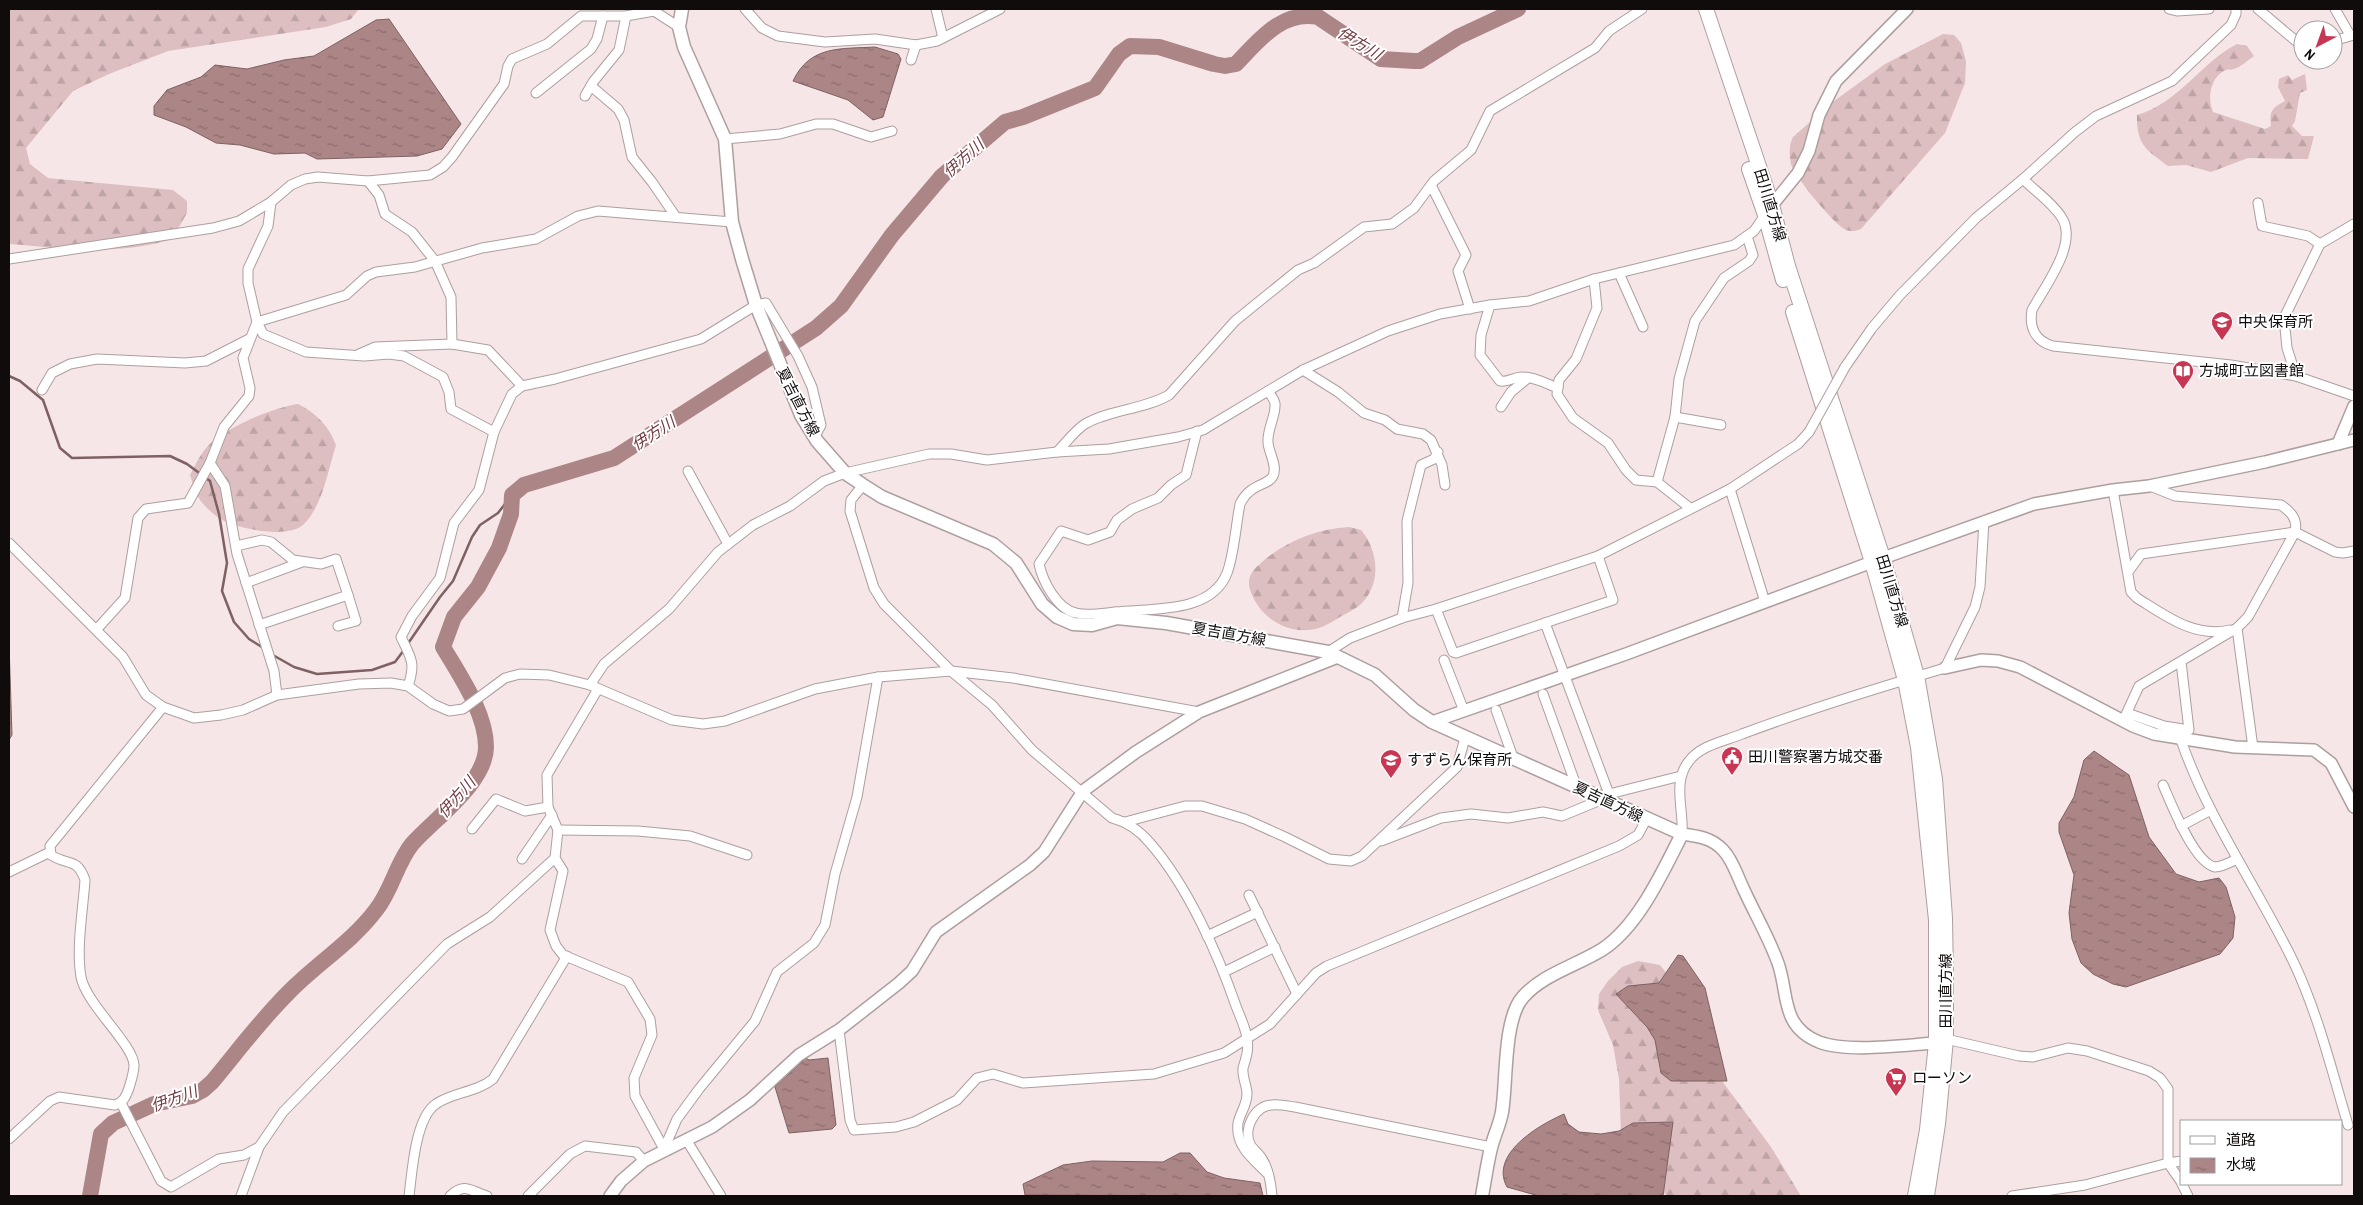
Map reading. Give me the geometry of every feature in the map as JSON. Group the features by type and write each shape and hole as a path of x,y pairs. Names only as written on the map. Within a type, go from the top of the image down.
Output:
{"main road":[{"name":"夏吉直方線","path":"682,9 679,27 684,46 725,139 732,222 756,305 780,368 801,415 815,436 845,473 882,497 993,544 1006,553 1026,576 1042,604 1057,617 1073,624 1092,625 1117,615 1333,654 1375,675 1414,710 1432,722 1577,788 1606,797 1646,820 1682,834"},
{"name":"田川直方線","path":"1696,9 1769,210"},
{"name":"田川直方線","path":"1706,9 1769,210 1774,251 1877,560 1911,678 1936,920 1941,1041 1938,1124 1927,1196"},
{"path":"1482,1196 1491,1147 1502,1113 1507,1049 1514,1012 1522,998 1536,986 1604,948 1629,925 1661,875 1682,834"},
{"name":"田川直方線","path":"1915,1196 1941,1041"}],"street":[{"path":"745,9 762,28 778,36 825,42 875,39 916,45 937,41 1000,9"},
{"path":"936,9 943,38"},
{"path":"1057,452 1084,425 1105,415 1158,401 1169,395 1235,321 1298,270 1314,263 1364,227 1392,224 1414,208 1431,185 1471,150 1490,110 1595,48 1609,30 1642,9"},
{"path":"664,1149 635,1096 634,1078 652,1035 650,1019 628,982 567,956 556,946 550,930 563,871 555,858 558,830 550,811 547,775 594,687 604,664 669,608 704,565 753,525 790,506 824,480 845,473 929,454 951,454 987,460 1057,452 1109,449 1178,437 1197,431 1303,370 1388,331 1440,314 1490,305 1529,301 1594,279 1734,245 1747,236 1798,173 1809,151 1818,115 1836,81 1907,9"},
{"path":"2169,9 2177,11 2209,9"},
{"path":"610,1196 621,1181 644,1161 664,1149 687,1141 712,1127 750,1100 799,1055 839,1030 912,971 936,932 1030,865 1044,852 1083,791 1136,752 1198,712 1333,654 1350,638 1402,618 1436,609 1598,556 1634,540 1690,508 1730,489 1798,444 1809,432 1844,367 1872,328 1900,295 1976,218 2023,179 2074,132 2096,116 2172,82 2231,25 2236,9"},
{"path":"2258,9 2293,36"},
{"path":"2335,9 2352,35"},
{"path":"9,259 213,228 239,221 271,202 291,185 305,179 318,177 368,180 430,175 443,167 452,157 504,84 508,66 512,59 547,44 582,12 603,16 626,16 654,11 679,27"},
{"path":"536,93 591,49 597,39 603,16"},
{"path":"585,96 619,50 626,16"},
{"path":"911,60 916,45"},
{"path":"591,86 618,110 624,120 632,157 676,217"},
{"path":"725,139 780,134 816,124 833,124 871,137 892,131"},
{"path":"2023,179 2062,218 2065,229 2066,240 2064,249 2032,310 2033,330 2045,344 2231,365 2296,376 2354,396"},
{"path":"368,180 379,195 385,214 412,232 434,261 450,297 452,344"},
{"path":"1431,185 1466,255 1458,271 1470,309"},
{"path":"271,202 268,226 248,269 248,282 257,322 263,334 306,352 404,356 428,367 443,377 449,392 450,410 494,432"},
{"path":"2258,203 2262,226 2308,236 2320,244"},
{"path":"257,322 346,295 367,276 376,272 415,267 482,248 536,239 578,216 598,211 732,222"},
{"path":"2296,376 2287,348 2284,318 2320,244 2354,224"},
{"path":"1657,482 1675,417 1679,379 1695,321 1724,278 1749,261 1753,255 1747,236"},
{"path":"1619,273 1643,327"},
{"path":"1594,279 1597,308 1576,359 1559,380 1557,394 1573,418 1608,442 1626,470 1636,480 1657,482 1690,508"},
{"path":"408,686 413,670 411,658 401,637 412,616 440,578 454,523 479,490 494,432 512,394 522,386 555,379 701,339 756,305 766,303 798,356 812,387 821,425 815,436"},
{"path":"1490,305 1480,335 1480,355 1500,381 1503,382 1521,376 1558,388"},
{"path":"97,629 126,598 138,518 146,509 188,503 201,482 224,427 249,396 250,388 243,358 257,322"},
{"path":"42,390 52,373 70,364 97,359 185,364 206,361 250,340"},
{"path":"357,355 375,347 452,344 488,350 522,386"},
{"path":"1303,370 1364,412 1384,420 1396,429 1423,434 1430,440 1438,452 1445,476 1445,486"},
{"path":"1501,407 1511,392 1528,378"},
{"path":"1197,431 1186,475 1180,481 1171,485 1158,498 1132,509 1117,520 1110,532 1088,540 1061,530 1039,564 1041,573 1056,600 1067,609 1077,614 1117,615 1189,604 1201,601 1213,591 1227,574 1240,504 1244,494 1253,487 1269,482 1274,475 1268,442 1275,404 1268,390"},
{"path":"2338,444 2354,406"},
{"path":"1675,417 1721,425"},
{"path":"1432,722 1565,676 2034,504 2113,490 2149,486 2265,462 2354,440"},
{"path":"1402,618 1408,584 1407,522 1412,495 1421,466 1434,459 1438,452"},
{"path":"208,467 225,486 236,546 270,659 277,695"},
{"path":"688,471 728,544"},
{"path":"863,485 852,500 850,511 874,588 884,604 950,671 992,705 1032,750 1083,791 1112,818 1125,822 1150,843 1177,882 1207,936 1224,972 1247,1038 1248,1055 1243,1070 1247,1094 1238,1122 1238,1136 1242,1148 1267,1173"},
{"path":"2125,717 2140,686 2238,628 2257,604 2295,532 2297,524 2291,512 2281,505 2175,496 2149,486"},
{"path":"1730,489 1765,602"},
{"path":"2113,490 2131,592 2137,598 2181,624 2197,631 2212,632 2238,628"},
{"path":"1945,668 1975,607 1980,587 1984,521"},
{"path":"2128,572 2141,554 2295,532 2335,552 2354,551"},
{"path":"236,546 251,541 271,542 293,560 321,564 336,559 356,621 338,626"},
{"path":"9,543 123,657 146,695 163,707 194,718 243,710 277,695 359,684 391,683 408,686 433,704 448,711 463,709 505,678 520,674 550,675 594,687 672,720 702,724 725,721 815,690 878,678 950,671 1013,678 1198,712"},
{"path":"1436,609 1453,652 1456,653 1613,600 1598,556"},
{"path":"246,583 302,562"},
{"path":"260,625 348,595"},
{"path":"1545,623 1606,797"},
{"path":"2238,628 2253,748"},
{"path":"1444,660 1464,711"},
{"path":"2180,1180 2168,1162 2168,1089 2160,1078 2149,1071 2087,1051 2068,1048 2033,1057 1941,1041 1886,1047 1837,1046 1820,1042 1805,1034 1794,1024 1788,1013 1778,962 1724,851 1702,836 1682,834 1684,817 1678,788 1681,776 1688,761 1700,750 1782,719 1911,678 1981,660 1998,661 2020,667 2125,717 2154,734 2181,740 2253,748 2303,748 2314,750 2323,755 2338,773 2341,786 2354,807"},
{"path":"2125,717 2189,730 2180,662"},
{"path":"664,1149 677,1119 755,1021 777,972 814,943 825,925 835,874 857,797 878,678"},
{"path":"1542,694 1577,788"},
{"path":"121,1103 125,1098 132,1076 132,1058 89,996 81,978 80,960 85,880 81,868 56,858 50,852 50,846 163,707"},
{"path":"1496,710 1514,760"},
{"path":"1125,822 1185,806 1202,806 1245,819 1285,836 1330,859 1350,861 1362,856 1458,767 1465,738"},
{"path":"2181,740 2191,769 2211,810 2294,962 2312,1004 2348,1125"},
{"path":"1376,842 1441,818 1471,814 1508,818 1543,812 1562,816 1606,797 1681,776"},
{"path":"2163,785 2189,842 2210,865 2217,867 2237,859"},
{"path":"472,829 496,799 525,811 550,811"},
{"path":"2182,826 2211,810"},
{"path":"522,859 550,811"},
{"path":"839,1030 850,1120 854,1130 896,1126 914,1122 956,1100 977,1078 993,1074 1023,1083 1154,1074 1224,1053 1270,1024 1316,973 1327,966 1619,846 1638,835 1646,820"},
{"path":"558,830 638,831 690,836 748,855"},
{"path":"9,872 50,852"},
{"path":"241,1196 259,1147 283,1112 447,944 490,917 555,858"},
{"path":"1249,895 1297,994"},
{"path":"1207,936 1258,912"},
{"path":"1224,972 1275,947"},
{"path":"408,1196 417,1142 427,1114 436,1103 486,1086 493,1080 567,956"},
{"path":"9,1139 50,1101 59,1097 97,1103 121,1103"},
{"path":"121,1103 161,1181 170,1186 219,1159 244,1155 259,1147"},
{"path":"1272,1196 1271,1181 1263,1160 1250,1144 1247,1130 1260,1109 1270,1104 1295,1107 1491,1147"},
{"path":"687,1141 720,1196"},
{"path":"528,1196 570,1154 585,1146 636,1152 644,1161"},
{"path":"2012,1196 2085,1185 2168,1162 2180,1161"},
{"path":"450,1196 458,1189 466,1188 487,1196"}],"green space":[{"path":"9,9 359,9 351,19 326,27 168,51 109,74 73,91 26,148 30,164 48,178 173,190 187,201 187,213 172,239 132,248 70,249 9,244"},
{"path":"1943,34 1954,35 1961,43 1966,61 1965,83 1945,133 1861,229 1846,230 1824,210 1794,170 1790,154 1793,137 1834,101 1885,64"},
{"path":"2237,44 2247,46 2254,56 2239,67 2226,70 2216,78 2210,94 2213,112 2265,129 2271,126 2272,110 2285,101 2278,87 2279,79 2288,75 2292,80 2305,74 2307,90 2300,93 2295,121 2292,126 2302,136 2314,136 2308,159 2248,158 2211,172 2186,165 2168,166 2144,145 2138,133 2137,115 2165,102 2212,61"},
{"path":"298,404 321,421 330,432 336,445 321,497 311,515 298,528 280,532 268,532 237,526 217,517 198,497 190,475 202,453 208,445 230,429 276,409"},
{"path":"1349,527 1361,530 1367,538 1374,556 1375,576 1373,586 1362,603 1327,625 1309,630 1299,630 1281,625 1265,614 1258,606 1249,586 1251,574 1258,566 1281,548 1302,537 1325,530"},
{"path":"1638,961 1660,965 1668,975 1722,1081 1771,1147 1801,1196 1668,1196 1651,1183 1621,1134 1619,1079 1613,1045 1598,1010 1599,994 1608,981 1622,967"}],"water":[{"path":"389,19 461,124 442,149 417,156 317,159 305,153 274,154 240,145 216,143 186,127 154,115 154,106 167,90 201,77 215,65 247,69 284,60 314,56 376,20"},
{"path":"875,47 898,54 901,59 883,117 873,120 848,100 793,81 800,69 817,55 839,49"},
{"path":"9,643 12,735 9,740"},
{"path":"2094,751 2129,775 2149,837 2176,874 2199,882 2219,878 2226,887 2235,917 2233,938 2220,954 2126,987 2113,984 2093,974 2081,963 2072,939 2069,913 2074,875 2059,832 2059,823 2074,797 2084,760"},
{"path":"1678,955 1683,956 1705,988 1727,1081 1671,1081 1661,1073 1655,1040 1647,1027 1616,994 1628,986 1659,983"},
{"path":"806,1058 809,1060 828,1058 836,1125 832,1129 789,1133 775,1087"},
{"path":"1564,1114 1568,1124 1579,1132 1601,1134 1619,1131 1633,1123 1673,1122 1663,1196 1539,1196 1507,1187 1503,1175 1505,1163 1511,1152 1530,1133"},
{"path":"1180,1153 1190,1153 1207,1172 1224,1178 1260,1183 1263,1196 1025,1195 1023,1184 1063,1165 1092,1161 1163,1162"}],"waterway":[{"name":"伊方川","path":"90,1196 101,1134 113,1123 154,1104 192,1096 212,1082 258,1026 299,982 345,943 366,922 381,902 412,844 457,800 478,774 484,760 486,747 482,721 471,695 443,647 454,617 478,587 499,548 511,514 512,495 524,485 614,458 816,328 841,306 892,235 942,176 1005,122 1023,117 1095,88 1119,54 1130,46 1159,47 1225,66 1236,64 1253,46 1282,22 1305,16 1318,17 1381,59 1420,61 1458,37 1518,9"},
{"path":"9,376 20,381 43,400 60,448 72,458 170,456 187,464 210,481 219,514 227,563 222,591 234,622 249,639 265,649"},
{"path":"407,645 453,581 472,537 480,525 498,513 512,495"},
{"path":"271,654 294,667 317,674 372,670 395,662 404,650"}],"place":[{"name":"中央保育所","path":"2222,341"},
{"name":"方城町立図書館","path":"2183,390"},
{"name":"田川警察署方城交番","path":"1732,776"},
{"name":"すずらん保育所","path":"1391,779"},
{"name":"ローソン","path":"1896,1097"}]}
